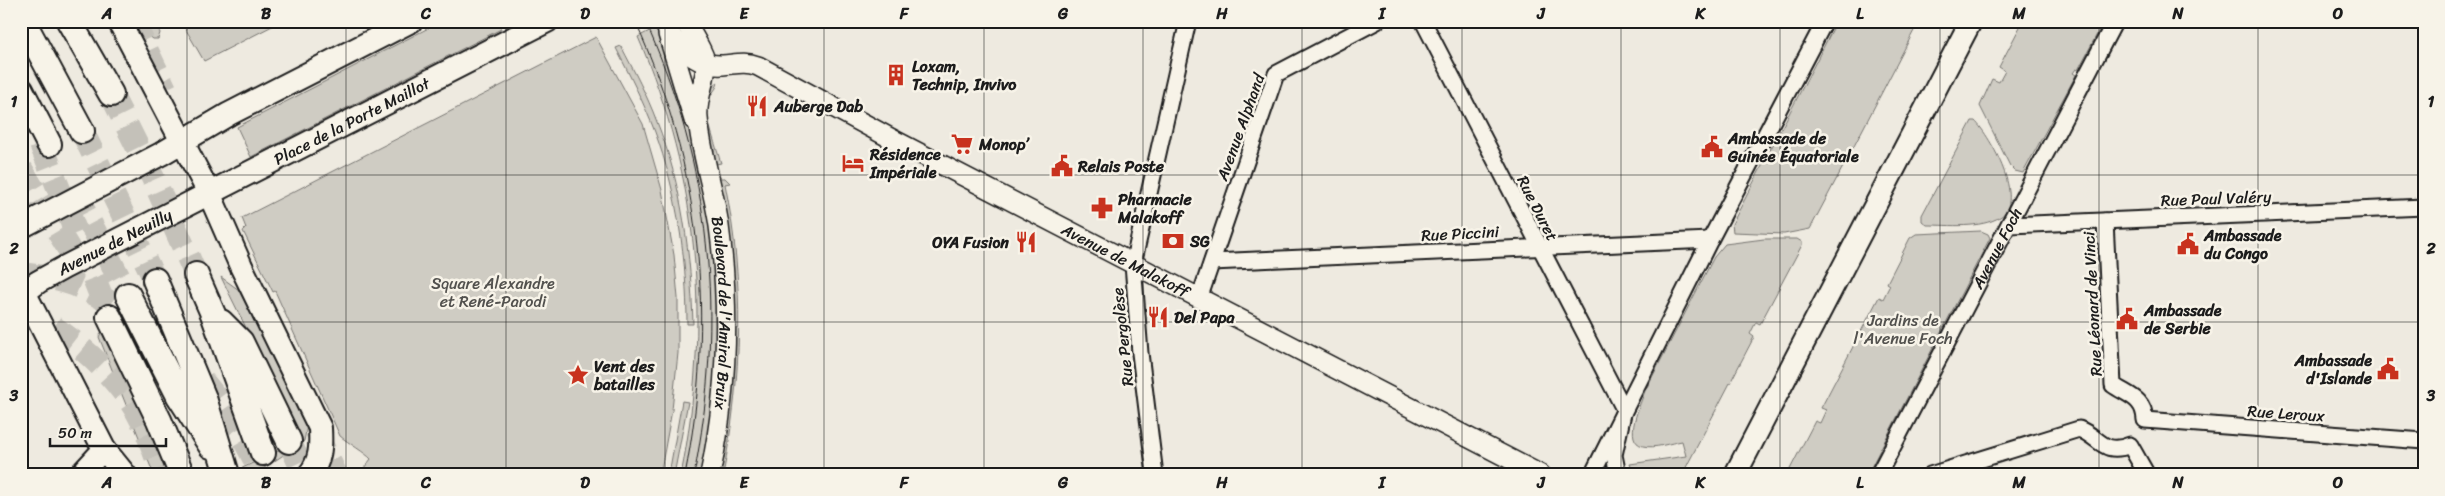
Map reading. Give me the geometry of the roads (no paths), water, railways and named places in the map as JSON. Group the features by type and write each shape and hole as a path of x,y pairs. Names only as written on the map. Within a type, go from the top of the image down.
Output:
{"highway":[{"path":"23,21 82,130"},
{"path":"69,21 111,94"},
{"path":"21,92 45,144"},
{"path":"196,275 213,314 263,453"},
{"path":"128,295 179,396 226,470 204,398 155,280"},
{"path":"213,314 241,342 289,441"},
{"path":"109,317 159,420 182,475"}],"main road":[{"path":"119,21 209,193 241,266 320,428 321,446 317,463 309,475"},
{"path":"21,227 161,154 181,140 411,21"},
{"name":"Place de la Porte Maillot","path":"209,193 547,21"},
{"path":"1734,475 1971,21"},
{"name":"Avenue de Neuilly","path":"22,293 65,267 209,193"},
{"path":"22,293 104,449 125,475"},
{"path":"80,475 104,449"}],"street":[{"path":"685,21 706,64"},
{"name":"Rue Pergolèse","path":"1155,475 1139,344 1133,264 1188,21"},
{"name":"Avenue Alphand","path":"1199,298 1276,74 1377,21"},
{"name":"Rue Duret","path":"1423,21 1624,409"},
{"path":"1592,475 1710,240 1825,21"},
{"name":"Avenue Foch","path":"1878,475 2116,21"},
{"name":"Boulevard de l'Amiral Bruix","path":"664,25 682,49 706,64 698,103 698,117 719,228 725,315 722,389 710,475"},
{"name":"Boulevard de l'Amiral Bruix","path":"664,25 705,152"},
{"name":"Avenue de Malakoff","path":"706,64 722,65 746,62 758,66 1133,264 1541,475"},
{"name":"Rue Paul Valéry","path":"2009,225 2424,207"},
{"name":"Rue Léonard de Vinci","path":"2105,221 2113,385 2137,399 2145,412 2145,420"},
{"name":"Rue Piccini","path":"1212,262 1539,246 1710,240"},
{"path":"1618,475 1614,455 1624,409"},
{"name":"Rue Leroux","path":"2145,420 2424,441"},
{"path":"1930,475 2079,429 2090,433 2099,443 2107,447 2116,449 2130,445 2147,475"}],"tunnel":[{"path":"134,21 166,89"},
{"path":"111,94 153,178 196,275"},
{"path":"82,131 155,280"},
{"path":"41,144 105,306"},
{"path":"21,169 73,256"},
{"path":"74,192 128,295"},
{"path":"21,274 73,284 103,299 132,317 160,338 185,362 229,416 247,445 262,475"},
{"path":"21,313 38,319 73,341 107,372 133,405 142,421 163,475"},
{"path":"316,431 337,475"},
{"path":"289,441 305,475"}],"tram line":[{"path":"635,21 658,76 675,132 688,188 697,244 700,358 685,475"},
{"path":"645,21 668,76 685,131 698,187 706,244 710,301 709,358 704,416 694,475"}],"place":[{"name":"Loxam, Technip, Invivo","path":"896,75"},
{"name":"Auberge Dab","path":"757,106"},
{"name":"Monop’","path":"962,144"},
{"name":"Ambassade de Guinée Équatoriale","path":"1712,147"},
{"name":"Résidence Impériale","path":"853,163"},
{"name":"Relais Poste","path":"1062,166"},
{"name":"Pharmacie Malakoff","path":"1102,208"},
{"name":"SG","path":"1173,241"},
{"name":"OYA Fusion","path":"1026,242"},
{"name":"Ambassade du Congo","path":"2188,244"},
{"name":"Del Papa","path":"1158,317"},
{"name":"Ambassade de Serbie","path":"2127,319"},
{"name":"Ambassade d'Islande","path":"2388,369"},
{"name":"Vent des batailles","path":"578,375"}],"park label":[{"name":"Square Alexandre et René-Parodi","path":"493,292"},
{"name":"Jardins de l'Avenue Foch","path":"1903,329"}]}
